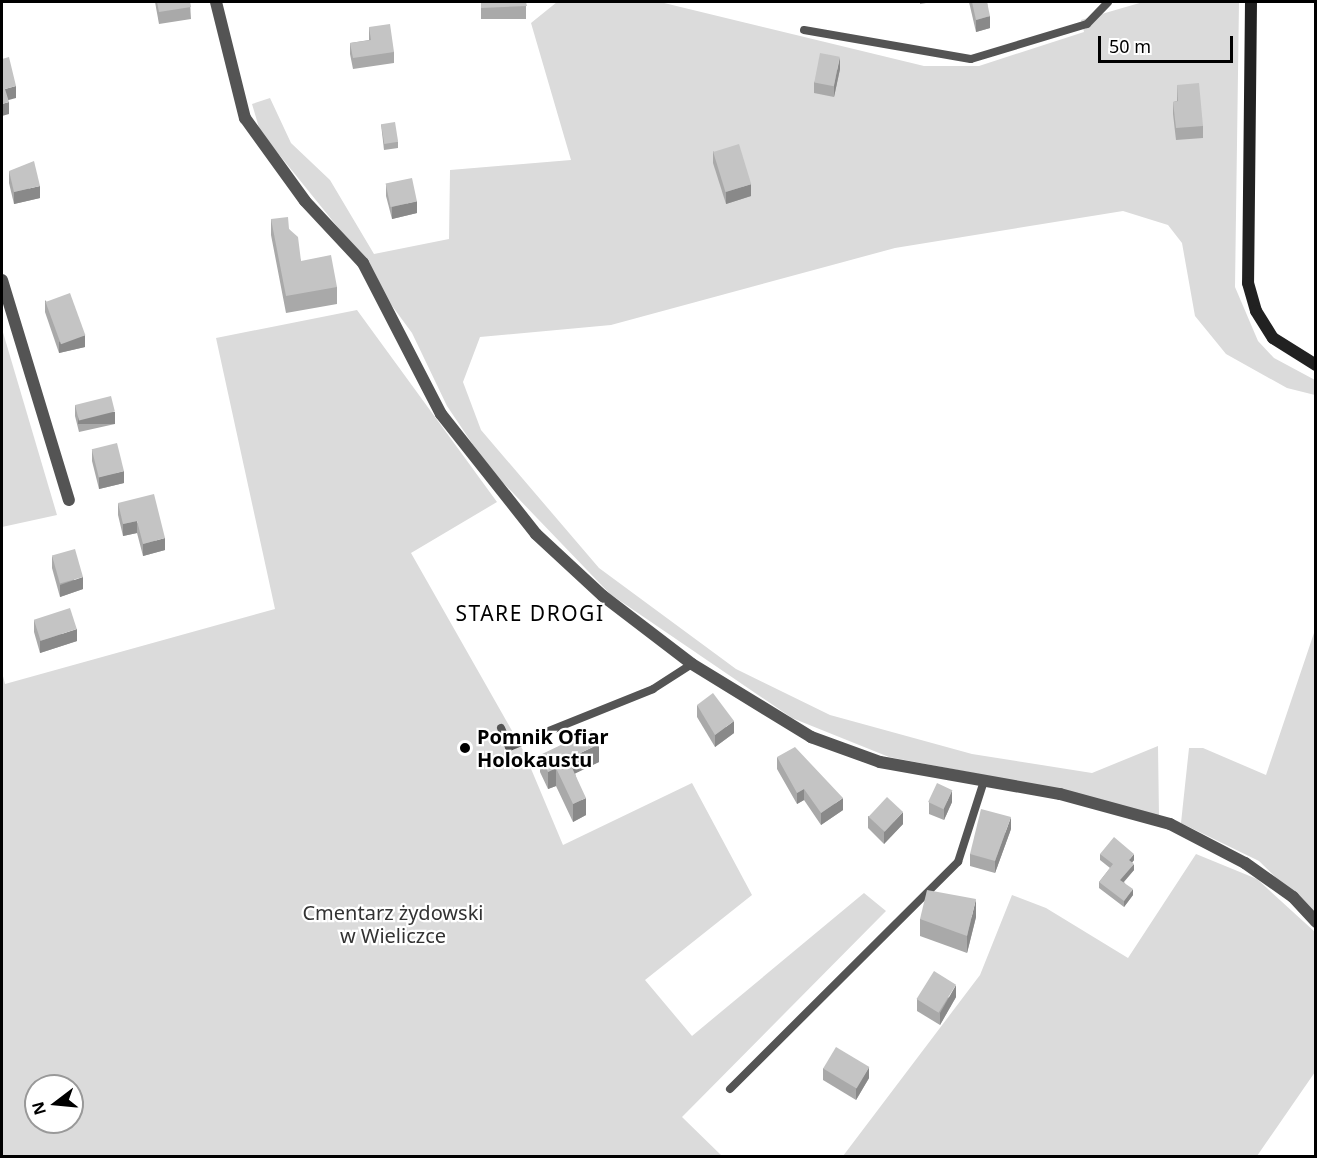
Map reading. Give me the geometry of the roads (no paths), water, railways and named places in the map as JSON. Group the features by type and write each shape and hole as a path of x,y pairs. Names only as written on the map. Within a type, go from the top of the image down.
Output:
{"street":[{"path":"216,2 245,118 305,201 363,263 441,414 536,534 603,596 692,664 811,738 880,762 1060,794 1170,824 1245,863 1293,897 1316,922"},
{"path":"1251,2 1248,283 1273,338 1316,365"},
{"path":"2,280 69,500"}],"lane":[{"path":"804,30 971,59 1087,24 1108,2"},
{"path":"501,728 509,747 653,689 692,664"},
{"path":"730,1089 958,862 984,781"}],"place":[{"name":"Pomnik Ofiar Holokaustu","path":"465,748"}],"district":[{"name":"STARE DROGI","path":"530,613"}],"park label":[{"name":"Cmentarz żydowski w Wieliczce","path":"393,924"}]}
